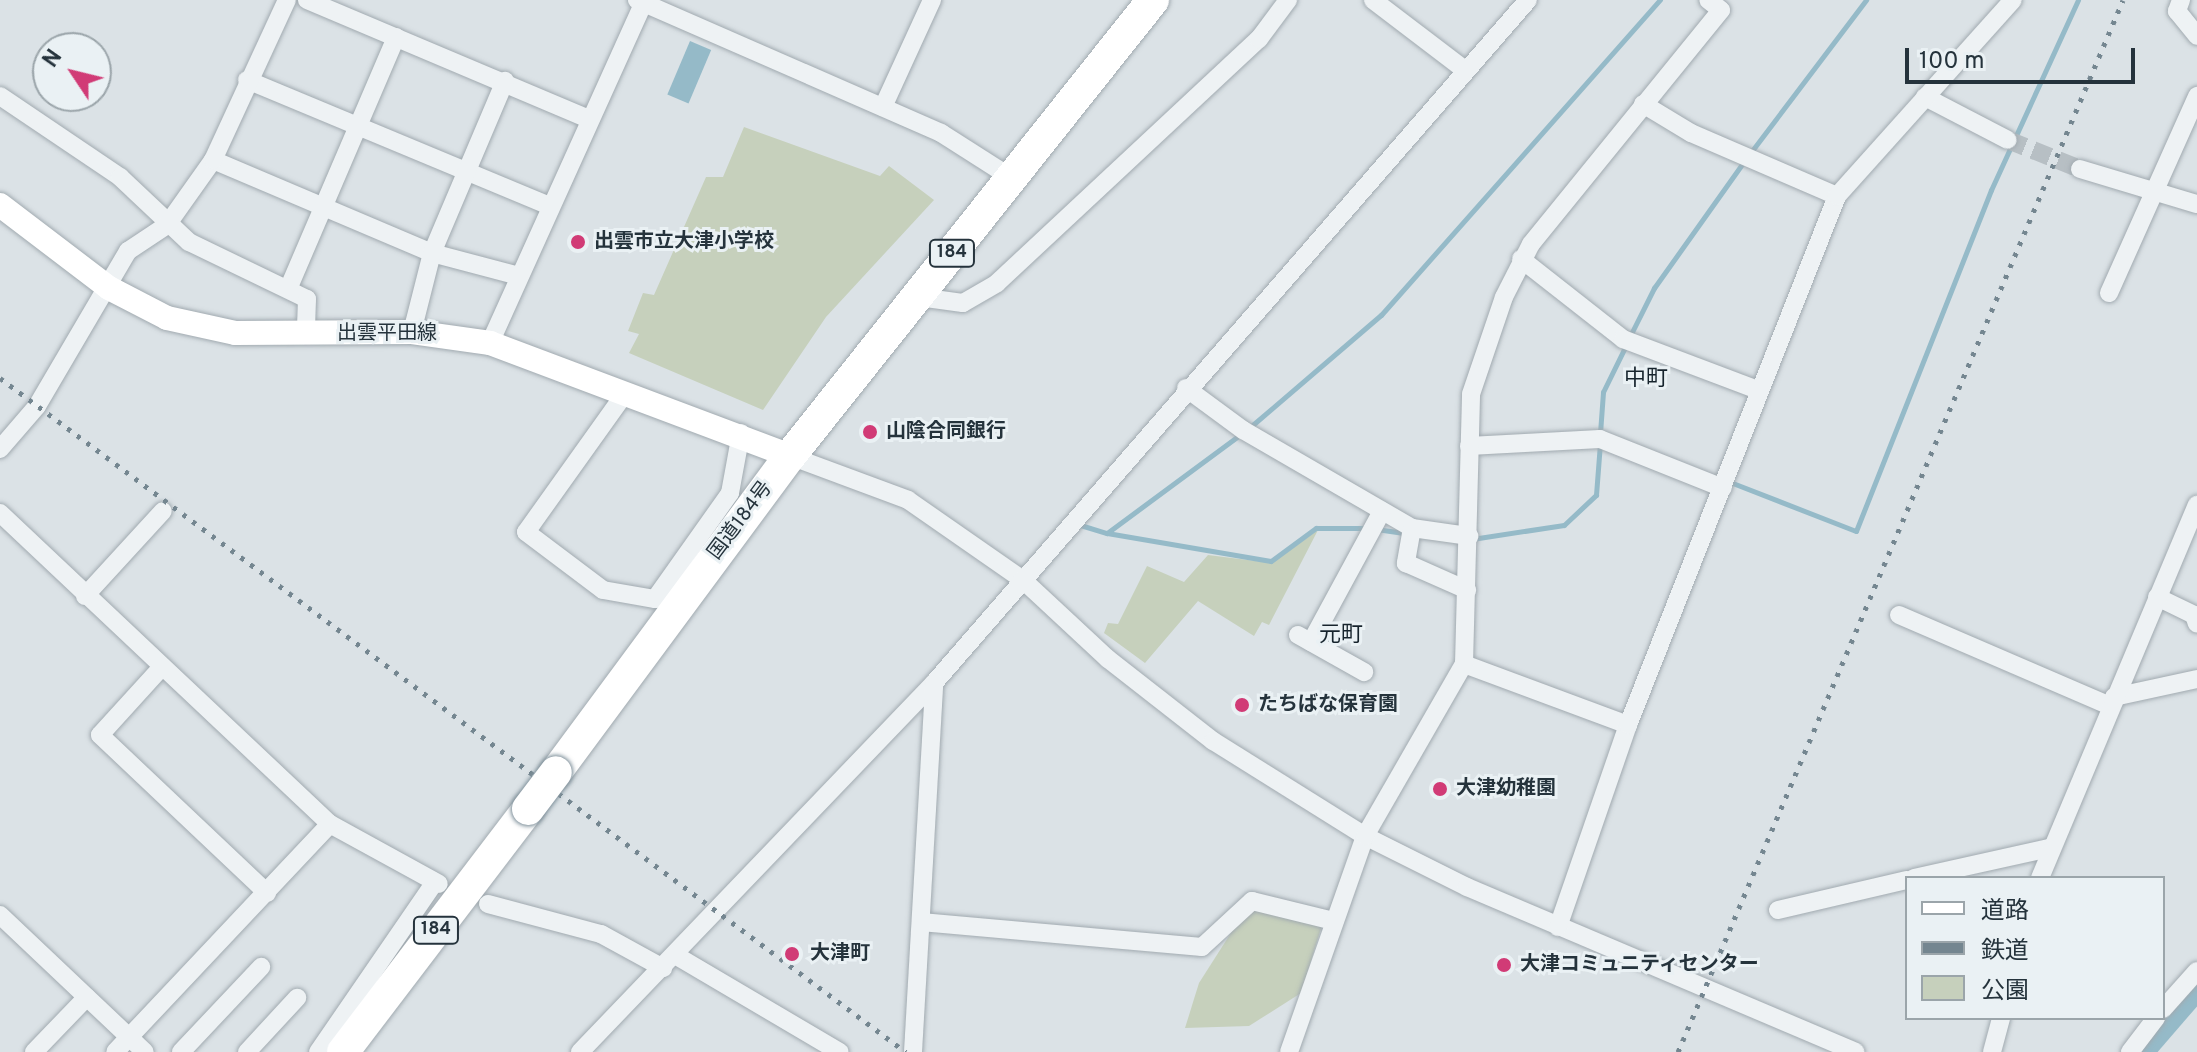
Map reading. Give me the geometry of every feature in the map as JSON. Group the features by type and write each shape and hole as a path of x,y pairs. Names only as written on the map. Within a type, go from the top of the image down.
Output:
{"highway":[{"name":"国道184号","path":"343,1052 790,456 1153,0"}],"main road":[{"name":"出雲平田線","path":"0,205 109,288 200,328 306,335 412,332 490,343 741,433 790,456"}],"street":[{"path":"307,0 505,81 586,118"},
{"path":"883,107 932,0"},
{"path":"919,297 963,303 997,283 1259,39 1288,0"},
{"path":"1373,0 1465,70"},
{"path":"580,1052 934,683 1186,388 1528,0"},
{"path":"1289,1052 1365,836 1464,664 1471,394 1521,259 1721,10 1708,0"},
{"path":"1558,927 1628,725 1837,196 2013,0"},
{"path":"2181,0 2177,11 2197,36"},
{"path":"0,449 37,406 128,251 167,225 213,160 282,1"},
{"path":"490,343 586,118 642,1 883,107 1010,177"},
{"path":"289,287 396,37"},
{"path":"247,80 467,167 550,206"},
{"path":"412,332 432,253 505,81"},
{"path":"0,96 120,177 167,225 307,299 306,335"},
{"path":"2109,293 2197,96"},
{"path":"1925,97 2008,140"},
{"path":"1643,104 1691,133 1837,196"},
{"path":"213,160 432,253 519,276"},
{"path":"2080,169 2197,204"},
{"path":"1521,259 1623,339 1758,390"},
{"path":"1186,388 1243,430 1412,528 1469,536"},
{"path":"626,392 526,532 603,590 655,599 730,493 741,433"},
{"path":"1469,446 1600,439 1723,488"},
{"path":"790,456 908,500 1023,580 1108,659 1213,741 1365,836 1558,927 1855,1052"},
{"path":"2041,876 2049,848 2197,505"},
{"path":"85,596 163,511"},
{"path":"1364,672 1304,638 1382,511"},
{"path":"0,513 160,669 330,824 437,883 318,1052"},
{"path":"1412,528 1406,563 1467,590"},
{"path":"2157,597 2194,615 2197,624"},
{"path":"1899,615 2112,702 2197,679"},
{"path":"1464,664 1628,725"},
{"path":"160,669 100,735 267,893"},
{"path":"913,1052 934,683"},
{"path":"115,1052 330,824"},
{"path":"1923,876 2049,848"},
{"path":"1778,910 1905,880"},
{"path":"921,922 1202,947 1252,901 1334,921"},
{"path":"488,904 601,934 669,961 840,1052"},
{"path":"0,915 145,1052"},
{"path":"181,1052 261,967"},
{"path":"2165,1007 2197,971"},
{"path":"34,1052 87,997"},
{"path":"247,1052 297,998"},
{"path":"1992,1052 2000,1020"},
{"path":"2130,1052 2154,1020"}],"green space":[{"path":"744,127 880,176 889,166 934,200 826,317 763,410 629,353 639,334 628,331 643,293 654,295 706,177 723,177"},
{"path":"1318,530 1269,625 1262,622 1254,636 1198,601 1145,663 1104,633 1108,623 1118,624 1147,566 1184,582 1208,555 1272,563"},
{"path":"1250,903 1323,922 1301,993 1249,1026 1185,1028 1199,983"}],"water":[{"path":"690,41 711,50 689,103 667,94"}],"waterway":[{"path":"1249,428 1381,315 1660,0"},
{"path":"1751,152 1866,0"},
{"path":"1730,482 1856,531 1991,190 2078,0"},
{"path":"1630,336 1654,288 1745,160"},
{"path":"1600,433 1603,392 1626,345"},
{"path":"1077,524 1107,533 1241,434"},
{"path":"1472,539 1564,525 1596,495 1600,443"},
{"path":"1107,533 1271,561 1316,528 1366,528"},
{"path":"1376,529 1406,533"},
{"path":"2140,1051 2197,985"}],"tunnel":[{"path":"2008,140 2080,169"}],"railway":[{"path":"1678,1052 2123,0"},
{"path":"0,378 906,1052"}],"place":[{"name":"出雲市立大津小学校","path":"578,242"},
{"name":"山陰合同銀行","path":"870,432"},
{"name":"たちばな保育園","path":"1242,705"},
{"name":"大津幼稚園","path":"1440,789"},
{"name":"大津町","path":"792,954"},
{"name":"大津コミュニティセンター","path":"1504,965"}],"district":[{"name":"中町","path":"1646,380"},
{"name":"元町","path":"1341,636"}]}
